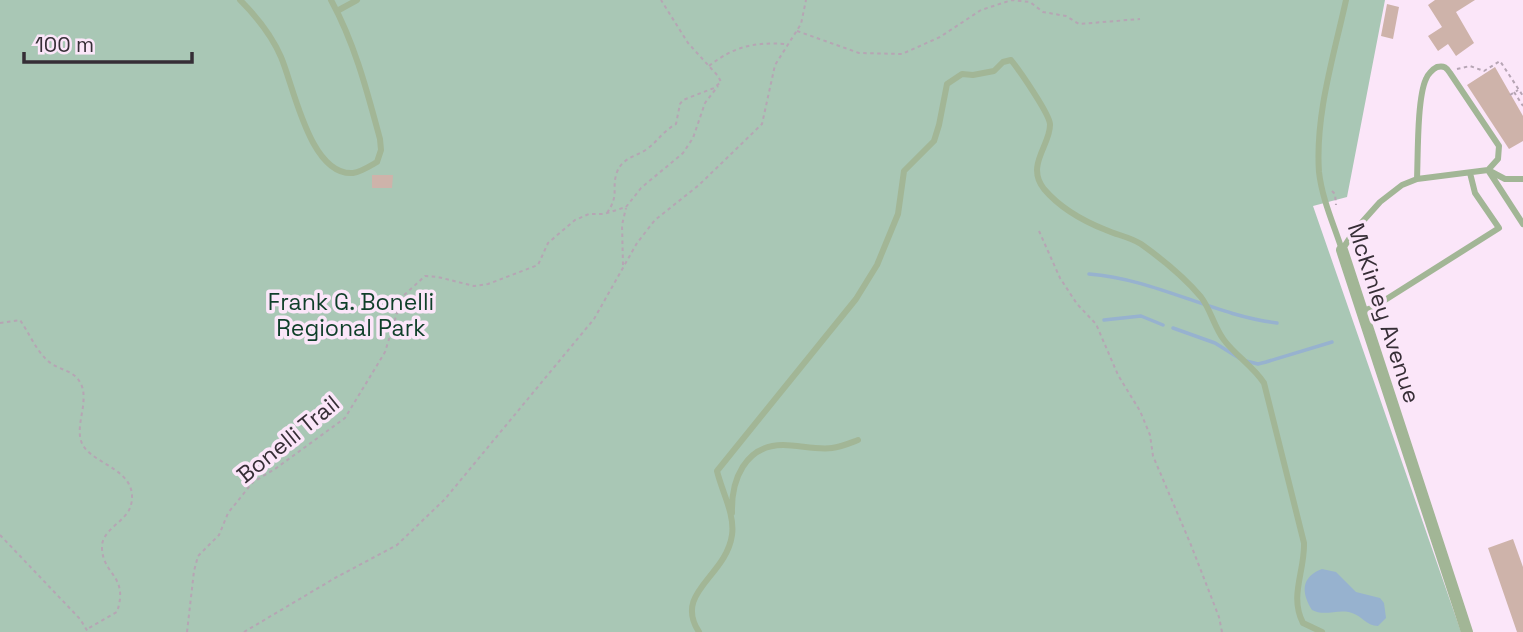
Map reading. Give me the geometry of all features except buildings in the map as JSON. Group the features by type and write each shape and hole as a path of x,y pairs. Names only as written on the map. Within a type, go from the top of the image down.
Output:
{"street":[{"name":"McKinley Avenue","path":"1342,250 1360,312 1467,632"}],"lane":[{"path":"240,0 269,36 280,55 310,138 319,155 341,172 355,173 377,162 381,150 380,139 356,56 331,0"},
{"path":"337,11 357,0"},
{"name":"McKinley Avenue","path":"1342,250 1325,200 1320,159 1321,122 1346,0"},
{"path":"733,519 717,471 856,299 877,265 898,214 904,172 934,141 947,84 962,74 994,71 1003,62 1011,60 1050,120 1049,135 1042,145 1039,157 1038,176 1042,186 1053,199 1078,218 1139,243 1183,279 1202,299 1224,340 1254,368 1264,383 1304,543 1296,591 1297,605 1303,623 1322,632"},
{"path":"1417,179 1420,121 1426,79 1433,70 1442,66 1450,73 1499,146 1498,159 1488,170"},
{"path":"1342,250 1355,230 1380,202 1417,179 1488,170 1506,179 1523,179"},
{"path":"1488,170 1523,224"},
{"path":"1360,312 1374,307 1499,228 1475,193 1470,173"},
{"path":"699,632 691,611 695,594 718,569 728,551 737,474 744,462 769,445 832,448 858,440"}],"path":[{"path":"624,266 622,225 626,207 641,188 688,147 705,103 720,79 688,43 661,0"},
{"path":"244,632 397,545 445,499 594,319 624,266 655,220 699,185 762,124 775,65 801,24 806,0"},
{"path":"796,31 859,53 902,54 940,37 981,10 1012,0 1030,2 1043,12 1066,16 1079,24 1140,19"},
{"path":"709,66 720,57 752,43 788,45"},
{"path":"1450,73 1462,66 1483,71 1500,61 1523,96"},
{"path":"607,213 615,201 616,176 621,165 629,157 650,147 659,135 676,124 682,100 718,86"},
{"path":"1510,95 1518,89"},
{"path":"1514,92 1523,106"},
{"path":"607,213 626,207"},
{"name":"Bonelli Trail","path":"187,632 198,556 219,535 229,513 253,482 345,418 382,357 393,332 398,305 405,292 425,276 474,286 488,284 533,268 541,262 551,238 575,220 589,214 607,213"},
{"path":"1039,231 1060,278 1077,304 1096,324 1118,375 1140,411 1150,435 1153,456 1191,545 1219,617 1222,632"},
{"path":"0,323 20,320 47,360 75,376 82,385 84,402 80,438 85,448 117,469 130,486 131,505 120,522 106,534 102,547 107,565 120,583 122,598 117,612 87,631 80,619 36,576 0,535"}],"green space":[{"name":"Frank G. Bonelli Regional Park","path":"0,0 1385,0 1347,197 1313,206 1461,632 0,632"}],"water":[{"path":"1322,569 1336,572 1356,592 1380,598 1384,603 1386,618 1378,626 1356,614 1312,610 1306,597 1305,586 1310,576"}],"waterway":[{"path":"1089,274 1137,283 1230,313 1277,323"},
{"path":"1104,320 1141,316 1163,325"},
{"path":"1173,328 1215,343 1239,358"},
{"path":"1246,361 1258,364 1332,342"}]}
